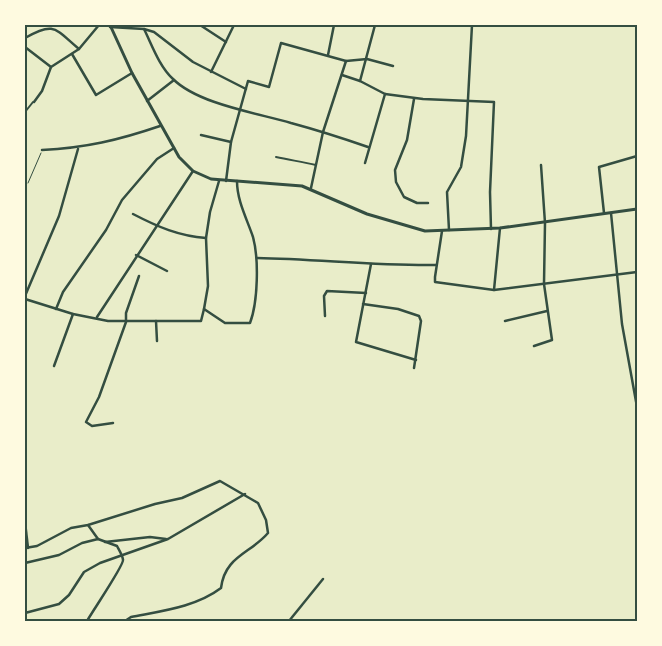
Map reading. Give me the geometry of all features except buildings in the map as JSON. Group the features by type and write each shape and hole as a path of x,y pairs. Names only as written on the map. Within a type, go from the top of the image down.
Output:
{"street":[{"path":"25,112 42,91 52,67 79,50 99,25"},
{"path":"200,25 226,42"},
{"path":"211,72 234,25"},
{"path":"328,55 334,25"},
{"path":"360,80 375,25"},
{"path":"449,231 447,192 461,167 468,102 472,25"},
{"path":"110,26 144,29 163,38 193,62 246,90"},
{"path":"110,26 160,126 182,161 202,176 226,181 311,188 391,222 425,231 492,229 637,209"},
{"path":"25,38 43,28 50,28 79,50"},
{"path":"144,29 167,72 174,80 205,98 368,147"},
{"path":"226,181 231,142 248,82 269,87 281,43 346,61 367,59 393,66"},
{"path":"25,47 52,67"},
{"path":"72,54 96,95 132,73"},
{"path":"311,188 323,132 346,61"},
{"path":"342,75 360,80 385,94 468,102 492,101 495,105 490,192 492,229"},
{"path":"147,101 174,80"},
{"path":"365,163 368,147 385,94"},
{"path":"414,98 406,140 397,163 395,176 404,197 417,203 428,202"},
{"path":"42,150 78,149 119,140 160,126"},
{"path":"201,135 231,142"},
{"path":"56,309 63,292 106,230 122,200 157,159 174,148"},
{"path":"78,149 59,216 25,298 73,314 126,322 201,321 208,286 206,238 210,212 219,180"},
{"path":"604,214 599,167 637,156"},
{"path":"276,157 295,161 302,160 316,164"},
{"path":"534,346 552,340 544,284 545,223 541,165"},
{"path":"97,317 193,171"},
{"path":"204,309 225,323 247,324 251,321 257,258 253,238 237,192 237,181"},
{"path":"611,213 622,324 637,407"},
{"path":"134,214 156,226 180,235 206,238"},
{"path":"494,290 500,228"},
{"path":"442,231 436,265 436,282 494,290 637,272"},
{"path":"136,255 167,272"},
{"path":"257,258 371,264 436,265"},
{"path":"371,264 356,342 416,360"},
{"path":"113,424 92,426 86,422 99,398 126,322 126,313 139,276"},
{"path":"325,316 324,296 327,291 366,293"},
{"path":"363,304 398,309 419,316 422,321 414,368"},
{"path":"506,321 547,311"},
{"path":"54,366 73,314"},
{"path":"156,322 157,341"},
{"path":"25,522 26,548 49,541 71,528 88,525 155,504 182,498 220,482 245,494 258,503 266,520 268,533 231,564 222,575 221,588 211,596 193,603 131,617 125,621"},
{"path":"25,613 59,604 69,595 84,572 100,563 168,539 245,494"},
{"path":"87,621 104,590 122,568 124,561 117,546 98,539 88,525"},
{"path":"105,542 150,537 168,539"},
{"path":"25,563 59,555 82,543 98,539"},
{"path":"288,621 323,579"}],"path":[{"path":"28,183 42,150"}]}
